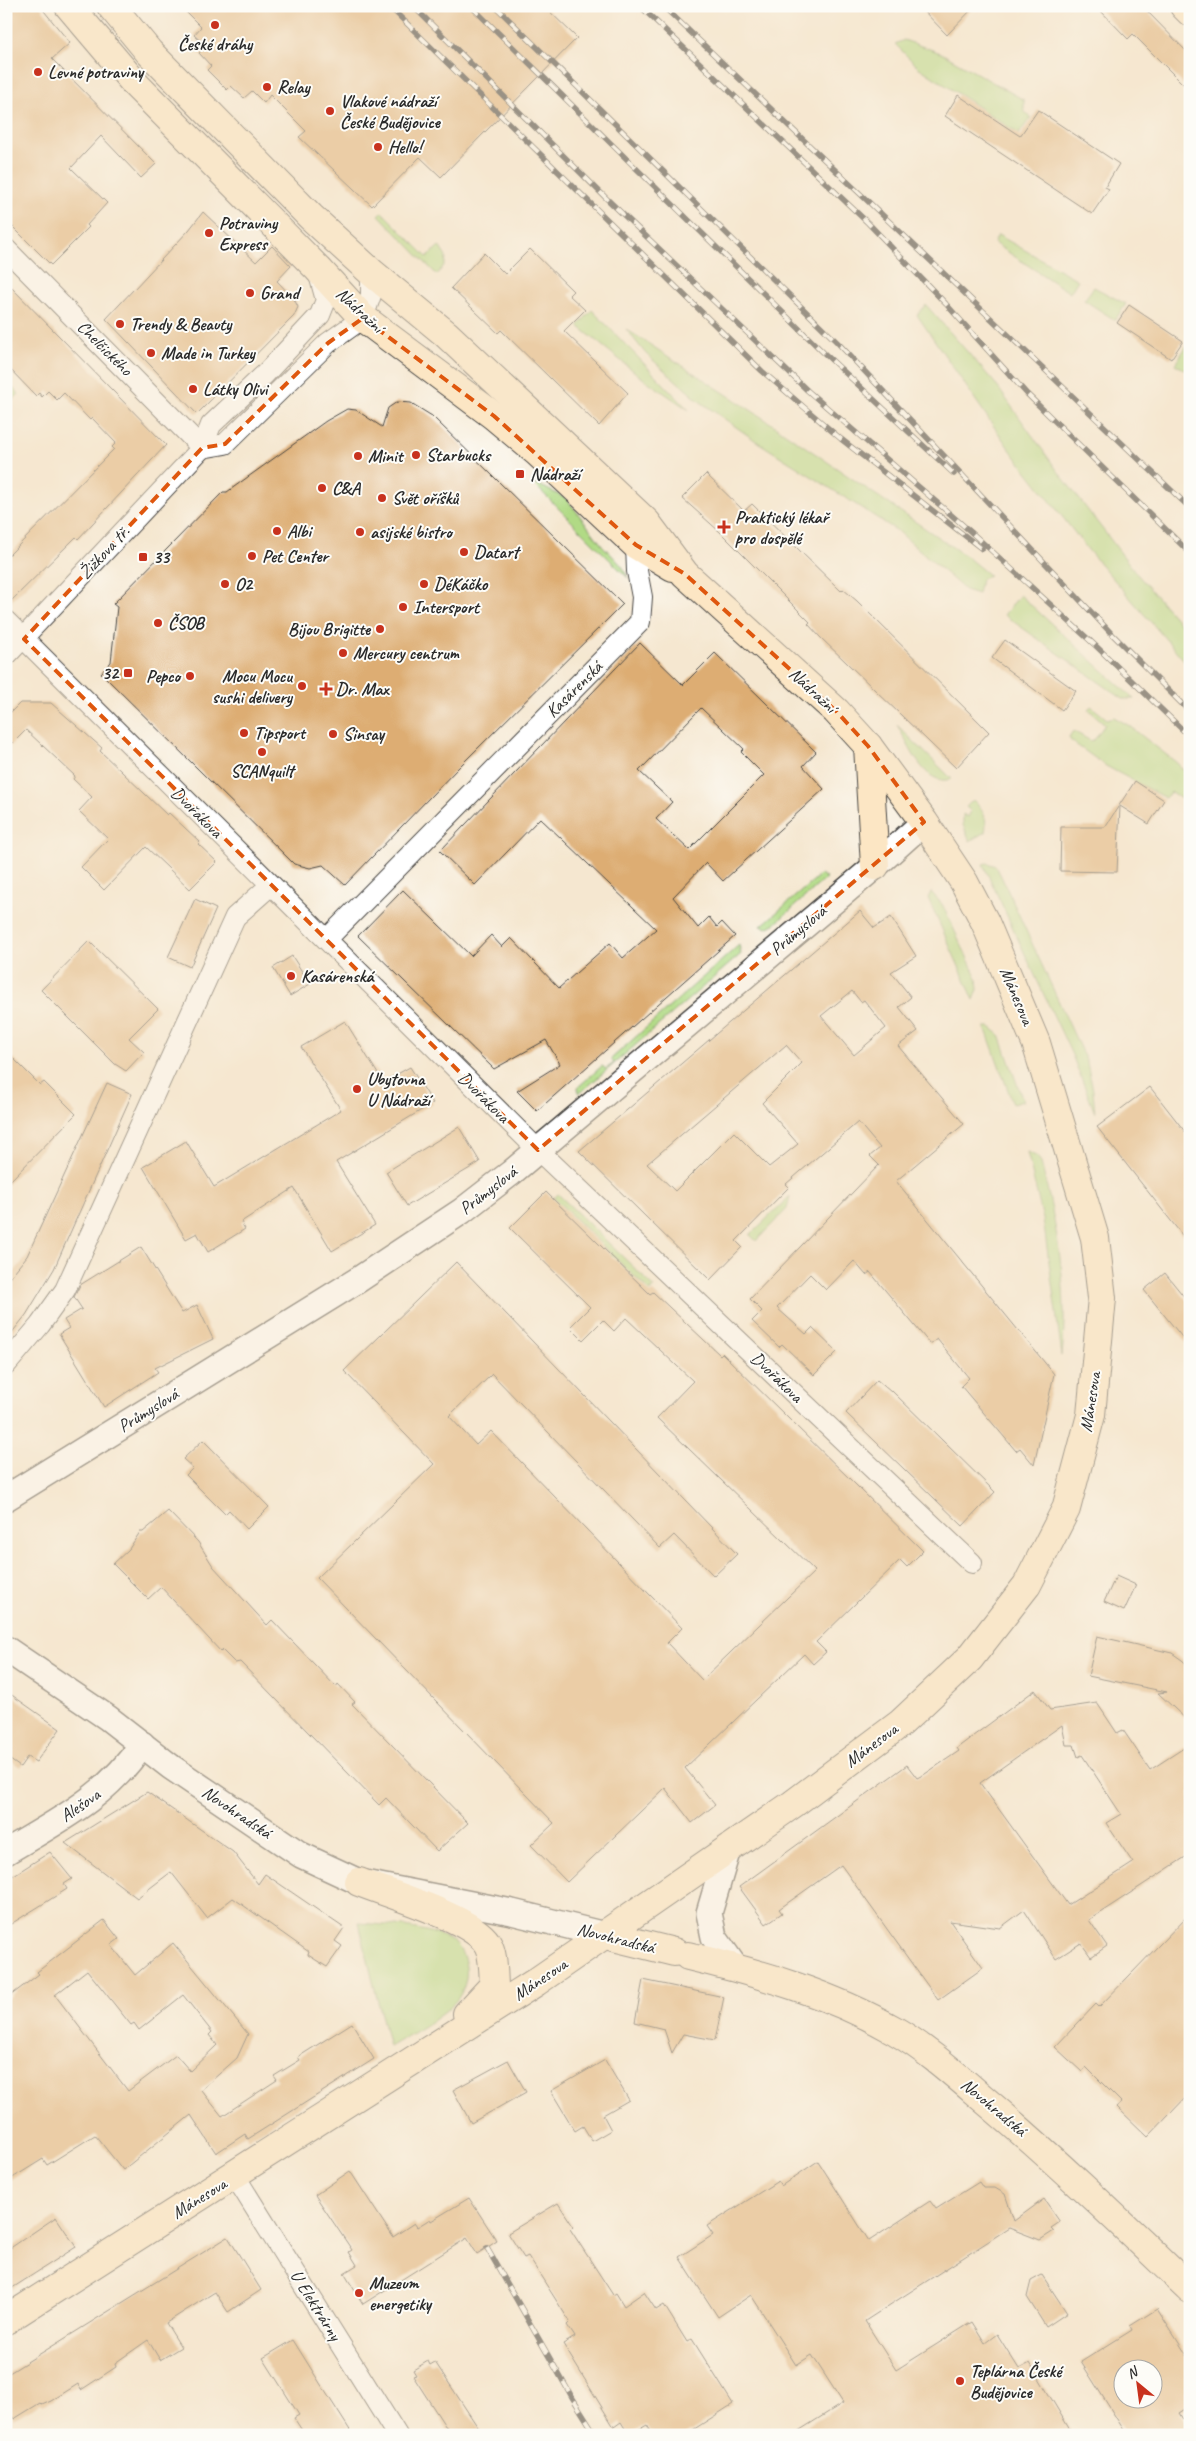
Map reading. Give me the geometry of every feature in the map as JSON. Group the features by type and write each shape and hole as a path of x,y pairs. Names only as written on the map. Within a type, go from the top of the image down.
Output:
{"main road":[{"name":"Nádražní","path":"69,6 137,86 318,268 362,318 494,416 538,453 636,544 685,574 836,711 868,746 924,822"},
{"name":"Nádražní","path":"111,6 149,52 311,216 371,272 446,334 647,523 685,574"},
{"path":"1184,6 1190,12"},
{"path":"868,746 875,866"},
{"name":"Mánesova","path":"6,2320 440,2044 605,1935 793,1804 901,1723 970,1658 1027,1585 1066,1509 1092,1415 1102,1298 1095,1238 1036,1043 985,922 964,882 924,822"},
{"path":"359,1882 468,1925 487,1943 492,1963 494,1984 440,2044"},
{"name":"Novohradská","path":"605,1935 735,1967 806,1990 894,2030 926,2051 1038,2145 1190,2289"}],"street":[{"name":"Chelčického","path":"6,249 202,448"},
{"name":"Žižkova tř.","path":"6,656 202,448 211,425 265,374 320,315 326,300 318,268"},
{"path":"202,448 225,444 328,343 362,318 371,295 371,272"},
{"name":"Kasárenská","path":"327,939 640,622 642,597 637,571 636,544"},
{"name":"Dvořákova","path":"6,621 538,1150 972,1563"},
{"name":"Průmyslová","path":"6,1498 358,1280 467,1207 538,1150 875,866 924,822"},
{"path":"6,1364 40,1325 65,1290 235,917 271,885"},
{"name":"Novohradská","path":"6,1641 15,1655 108,1718 171,1768 302,1855 359,1882 520,1914 605,1935"},
{"name":"Alešova","path":"6,1852 88,1801 116,1778 142,1744"},
{"path":"728,1849 709,1913 714,1937 735,1967"},
{"name":"U Elektrárny","path":"235,2176 397,2435"}],"highlighted area":[{"path":"363,318 494,416 636,545 685,574 836,711 868,746 924,822 538,1150 24,639 202,448 225,444 328,343"}],"green space":[{"path":"904,40 941,53 1024,100 1024,111 1031,117 1019,134 918,67 895,44"},
{"path":"382,212 427,257 439,246 446,257 445,264 437,275 379,215"},
{"path":"998,235 1078,280 1070,293 994,243"},
{"path":"1094,287 1126,304 1115,320 1084,300"},
{"path":"926,305 994,382 1057,470 1137,574 1190,635 1190,667 1089,551 1008,447 917,315"},
{"path":"592,310 689,410 641,377 578,326"},
{"path":"626,329 766,420 967,557 989,575 981,579 978,594 965,590 899,532 756,441 699,401 646,354"},
{"path":"1190,343 1190,373 1175,364"},
{"path":"6,381 19,394 6,406"},
{"path":"531,481 567,499 602,545 622,566 628,578"},
{"path":"1020,595 1134,699 1123,699 1004,615"},
{"path":"1091,706 1107,719 1114,717 1128,725 1177,763 1190,777 1190,805 1171,792 1165,798 1106,766 1071,741 1069,737 1073,731 1091,741 1095,739 1105,724 1088,709"},
{"path":"897,725 952,779 942,780 933,777 925,771 912,753"},
{"path":"973,800 980,807 984,815 986,827 985,832 970,841 963,825 963,814 968,817 971,811 966,807"},
{"path":"987,863 996,866 1002,878 1087,1063 1093,1090 1095,1113 1072,1055 983,864"},
{"path":"821,874 826,878 776,923 767,928 761,926"},
{"path":"931,892 942,904 977,978 978,990 974,1000 928,898"},
{"path":"739,945 741,954 579,1094 578,1087 602,1066 606,1069 614,1063 611,1059"},
{"path":"985,1027 990,1027 1000,1035 1023,1101 1013,1104"},
{"path":"1027,1152 1038,1157 1041,1163 1057,1234 1064,1307 1062,1356 1043,1219"},
{"path":"558,1194 654,1287 650,1292 554,1198"},
{"path":"790,1196 787,1209 756,1241 750,1235"},
{"path":"359,1923 407,1927 443,1936 457,1946 462,1953 465,1964 466,1976 464,1986 455,2002 432,2021 389,2047"}],"building":[{"path":"6,6 40,6 70,43 52,59 156,164 141,178 101,136 71,168 107,203 87,225 89,227 51,265 6,220"},
{"path":"180,6 544,6 577,38 441,177 420,157 372,206 299,137 306,131 270,95 264,103 252,91 244,98 231,86 227,90 207,70 211,66 199,53 206,46 194,35 201,27"},
{"path":"919,6 975,6 947,35"},
{"path":"1096,6 1142,6 1190,55 1190,91 1133,34 1128,39"},
{"path":"958,95 1020,136 1038,110 1119,164 1105,187 1109,189 1092,214 945,116"},
{"path":"203,212 256,262 272,246 291,266 277,281 294,299 298,307 294,316 197,414 106,319 189,230"},
{"path":"530,249 573,291 569,295 585,310 564,331 628,393 599,426 501,330 498,333 451,288 484,253 505,274"},
{"path":"6,282 166,445 78,539 76,537 6,606 6,558 114,449 112,447 116,443 64,393 57,400 48,391 42,397 39,393 36,396 6,365"},
{"path":"1129,305 1183,341 1171,359 1117,323"},
{"name":"Mercury centrum","path":"397,402 411,403 432,416 623,604 458,768 345,885 323,865 310,868 294,864 101,673 111,662 117,607 113,604 223,492 227,492 326,421 347,409 356,410 382,427 388,408"},
{"path":"706,474 744,511 752,504 841,591 843,589 857,601 989,732 956,768 820,637 808,624 810,622 720,532 682,498"},
{"path":"1005,640 1076,691 1062,710 992,658"},
{"path":"640,643 683,685 715,653 816,752 803,766 824,789 723,881 706,863 673,897 698,928 709,917 717,927 722,922 735,936 537,1111 517,1091 560,1064 546,1040 494,1069 358,936 403,890 471,956 491,935 502,947 511,938 559,988 610,943 623,958 656,929 540,818 475,885 440,851","holes":["701,708 744,749 741,752 764,775 689,850 656,819 672,802 639,771"]},
{"path":"20,703 51,703 102,748 100,751 167,815 169,813 200,842 198,844 217,862 190,889 146,847 104,890 81,867 108,839 79,811 92,797 73,779 75,776 26,730 6,750 6,717"},
{"path":"1135,781 1164,800 1149,824 1120,806 1117,872 1060,871 1061,827 1105,827"},
{"path":"195,899 216,909 190,967 168,957"},
{"path":"860,911 874,928 891,917 916,956 891,972 911,997 899,1007 918,1031 898,1046 964,1124 896,1181 1054,1374 1034,1465 1020,1448 1016,1451 961,1386 969,1378 937,1339 930,1344 870,1272 866,1275 854,1261 826,1290 810,1274 777,1308 806,1334 812,1328 837,1352 814,1375 782,1344 779,1347 752,1321 762,1311 750,1299 879,1165 870,1156 880,1148 858,1122 786,1184 789,1187 736,1241 742,1247 710,1280 579,1151","holes":["852,991 861,1002 864,1000 886,1028 854,1055 821,1016","786,1045 802,1063 762,1103 798,1144 769,1167 734,1132 675,1191 647,1164"]},
{"path":"89,941 158,1009 129,1038 144,1052 126,1071 115,1064 41,990"},
{"name":"Kasárenská","path":"292,956 310,984 290,996 273,968"},
{"path":"345,1021 383,1082 410,1067 433,1103 336,1162 375,1225 332,1251 294,1188 241,1222 245,1229 208,1252 197,1233 186,1239 143,1167 186,1141 214,1187 341,1110 301,1047"},
{"path":"6,1051 40,1085 44,1082 76,1114 6,1185"},
{"path":"107,1083 132,1094 54,1269 26,1315 6,1340 6,1282 27,1256"},
{"path":"1150,1087 1190,1138 1190,1245 1097,1127"},
{"path":"459,1127 480,1162 407,1206 386,1172"},
{"path":"546,1192 650,1294 653,1292 720,1355 722,1353 923,1551 907,1567 900,1560 816,1642 826,1652 813,1664 804,1654 685,1768 715,1805 692,1823 665,1788 567,1882 531,1845 554,1823 317,1578 434,1464 344,1371 456,1262 737,1554 714,1576 674,1535 660,1548 492,1374 449,1416 476,1445 491,1431 682,1628 667,1643 702,1680 815,1571 657,1418 693,1381 626,1318 614,1331 603,1320 583,1340 570,1327 590,1307 510,1228"},
{"path":"141,1247 182,1313 197,1305 213,1339 155,1368 158,1372 104,1407 59,1334 69,1328 64,1320 82,1309 74,1297 80,1285"},
{"path":"1165,1273 1190,1304 1190,1347 1144,1290"},
{"path":"877,1380 892,1391 995,1492 963,1526 846,1413"},
{"path":"203,1440 269,1507 247,1529 229,1510 225,1514 186,1475 193,1468 183,1459"},
{"path":"168,1511 198,1542 213,1566 267,1625 272,1620 336,1687 338,1684 355,1702 352,1704 468,1823 437,1851 386,1798 379,1805 240,1662 235,1663 222,1650 221,1652 161,1587 148,1599 113,1564 129,1549 140,1532 143,1532"},
{"path":"1116,1576 1136,1585 1124,1611 1104,1602"},
{"path":"1097,1636 1172,1653 1190,1667 1190,1723 1158,1693 1167,1692 1088,1676"},
{"path":"1035,1690 1050,1710 1097,1703 1117,1733 1123,1730 1150,1770 1190,1744 1190,1854 1089,1920 1107,1946 1091,1957 1081,1943 1056,1959 1024,1910 1000,1928 950,1921 983,1968 938,2000 841,1865 779,1909 782,1913 766,1924 739,1887 907,1765 917,1778 959,1751 957,1748","holes":["1062,1725 1066,1745 1074,1745 1078,1757 1082,1755 1121,1814 1106,1823 1133,1863 1068,1905 980,1783"]},
{"path":"6,1691 60,1729 36,1762 27,1757 20,1767 6,1757"},
{"path":"147,1792 233,1852 258,1884 265,1874 344,1928 335,1941 342,1946 327,1967 308,1955 309,1952 233,1898 207,1918 171,1872 137,1898 65,1843"},
{"path":"50,1852 72,1879 64,1884 67,1889 6,1927 6,1880"},
{"path":"1190,1913 1190,2093 1148,2137 1117,2107 1121,2102 1086,2067 1082,2072 1055,2047 1096,2004 1099,2007"},
{"path":"104,1920 119,1939 111,1945 135,1975 173,1943 248,2034 237,2058 201,2090 222,2116 277,2080 274,2076 300,2060 298,2057 352,2023 374,2059 248,2139 245,2134 216,2153 191,2115 123,2170 95,2135 47,2165 43,2159 6,2182 6,1999 39,1974 37,1972","holes":["87,1970 131,2025 134,2023 139,2030 183,1995 212,2032 209,2035 217,2045 190,2071 176,2055 128,2091 55,1995"]},
{"path":"643,1980 724,1997 715,2040 683,2034 672,2053 664,2029 635,2022"},
{"path":"508,2060 526,2092 471,2123 453,2090"},
{"path":"605,2060 629,2100 603,2115 611,2130 592,2141 583,2126 575,2131 551,2091"},
{"path":"818,2161 869,2241 930,2201 936,2209 979,2182 983,2188 995,2188 1005,2194 1014,2221 1044,2199 1060,2222 1051,2228 1054,2231 1040,2240 1009,2228 865,2321 896,2370 972,2322 985,2343 997,2334 1019,2369 1030,2363 1073,2435 792,2435 843,2403 812,2355 796,2365 751,2295 718,2317 679,2257 713,2235 707,2226 778,2181 781,2186"},
{"path":"350,2171 393,2237 414,2223 417,2227 430,2219 431,2221 469,2198 497,2241 477,2254 467,2238 363,2304 344,2273 357,2265 349,2252 352,2250 315,2195"},
{"path":"558,2203 573,2226 570,2229 613,2295 616,2293 624,2306 644,2292 656,2310 664,2305 687,2342 692,2339 733,2404 685,2435 653,2435 647,2425 629,2435 621,2422 614,2427 563,2344 575,2337 567,2325 570,2322 528,2256 524,2258 508,2233"},
{"path":"56,2217 76,2247 6,2292 6,2251"},
{"path":"228,2237 261,2290 228,2312 215,2292 166,2323 181,2347 160,2360 148,2340 115,2363 116,2367 81,2390 78,2384 51,2401 42,2405 40,2403 14,2419 12,2416 6,2420 6,2375"},
{"path":"1042,2275 1067,2313 1046,2327 1027,2297 1031,2281"},
{"path":"1157,2309 1190,2360 1190,2406 1179,2413 1190,2430 1190,2435 1127,2435 1081,2362 1132,2330 1130,2326"},
{"path":"293,2340 353,2435 305,2435 294,2418 299,2415 263,2358"},
{"path":"428,2361 430,2365 435,2362 483,2435 451,2435 413,2376 416,2375 413,2370"}],"railway":[{"path":"389,6 762,371 841,439 982,549"},
{"path":"413,6 607,199 808,391 971,532 1097,647 1190,737"},
{"path":"471,6 825,354 954,474"},
{"path":"495,6 837,342 1110,632 1190,712"},
{"path":"640,6 868,223 946,304 1027,394 1190,553"},
{"path":"663,6 1190,508"},
{"path":"487,2248 572,2397 596,2435"}],"place":[{"name":"České dráhy","path":"215,25"},
{"name":"Levné potraviny","path":"38,72"},
{"name":"Relay","path":"267,87"},
{"name":"Vlakové nádraží České Budějovice","path":"330,111"},
{"name":"Hello!","path":"378,147"},
{"name":"Potraviny Express","path":"209,233"},
{"name":"Grand","path":"250,293"},
{"name":"Trendy & Beauty","path":"120,324"},
{"name":"Made in Turkey","path":"151,353"},
{"name":"Látky Olivi","path":"193,389"},
{"name":"Starbucks","path":"416,455"},
{"name":"Minit","path":"358,456"},
{"name":"Nádraží","path":"520,474"},
{"name":"C&A","path":"322,488"},
{"name":"Svět oříšků","path":"382,498"},
{"name":"Praktický lékař pro dospělé","path":"724,527"},
{"name":"Albi","path":"277,531"},
{"name":"asijské bistro","path":"360,532"},
{"name":"Datart","path":"464,552"},
{"name":"Pet Center","path":"252,556"},
{"name":"33","path":"143,557"},
{"name":"O2","path":"225,584"},
{"name":"DéKáčko","path":"424,584"},
{"name":"Intersport","path":"403,607"},
{"name":"ČSOB","path":"158,623"},
{"name":"Bijou Brigitte","path":"380,629"},
{"name":"Mercury centrum","path":"343,653"},
{"name":"32","path":"128,673"},
{"name":"Pepco","path":"190,676"},
{"name":"Mocu Mocu sushi delivery","path":"302,686"},
{"name":"Dr. Max","path":"326,689"},
{"name":"Tipsport","path":"244,733"},
{"name":"Sinsay","path":"333,734"},
{"name":"SCANquilt","path":"262,752"},
{"name":"Kasárenská","path":"291,976"},
{"name":"Ubytovna U Nádraží","path":"357,1089"},
{"name":"Muzeum energetiky","path":"359,2293"},
{"name":"Teplárna České Budějovice","path":"960,2381"}]}
